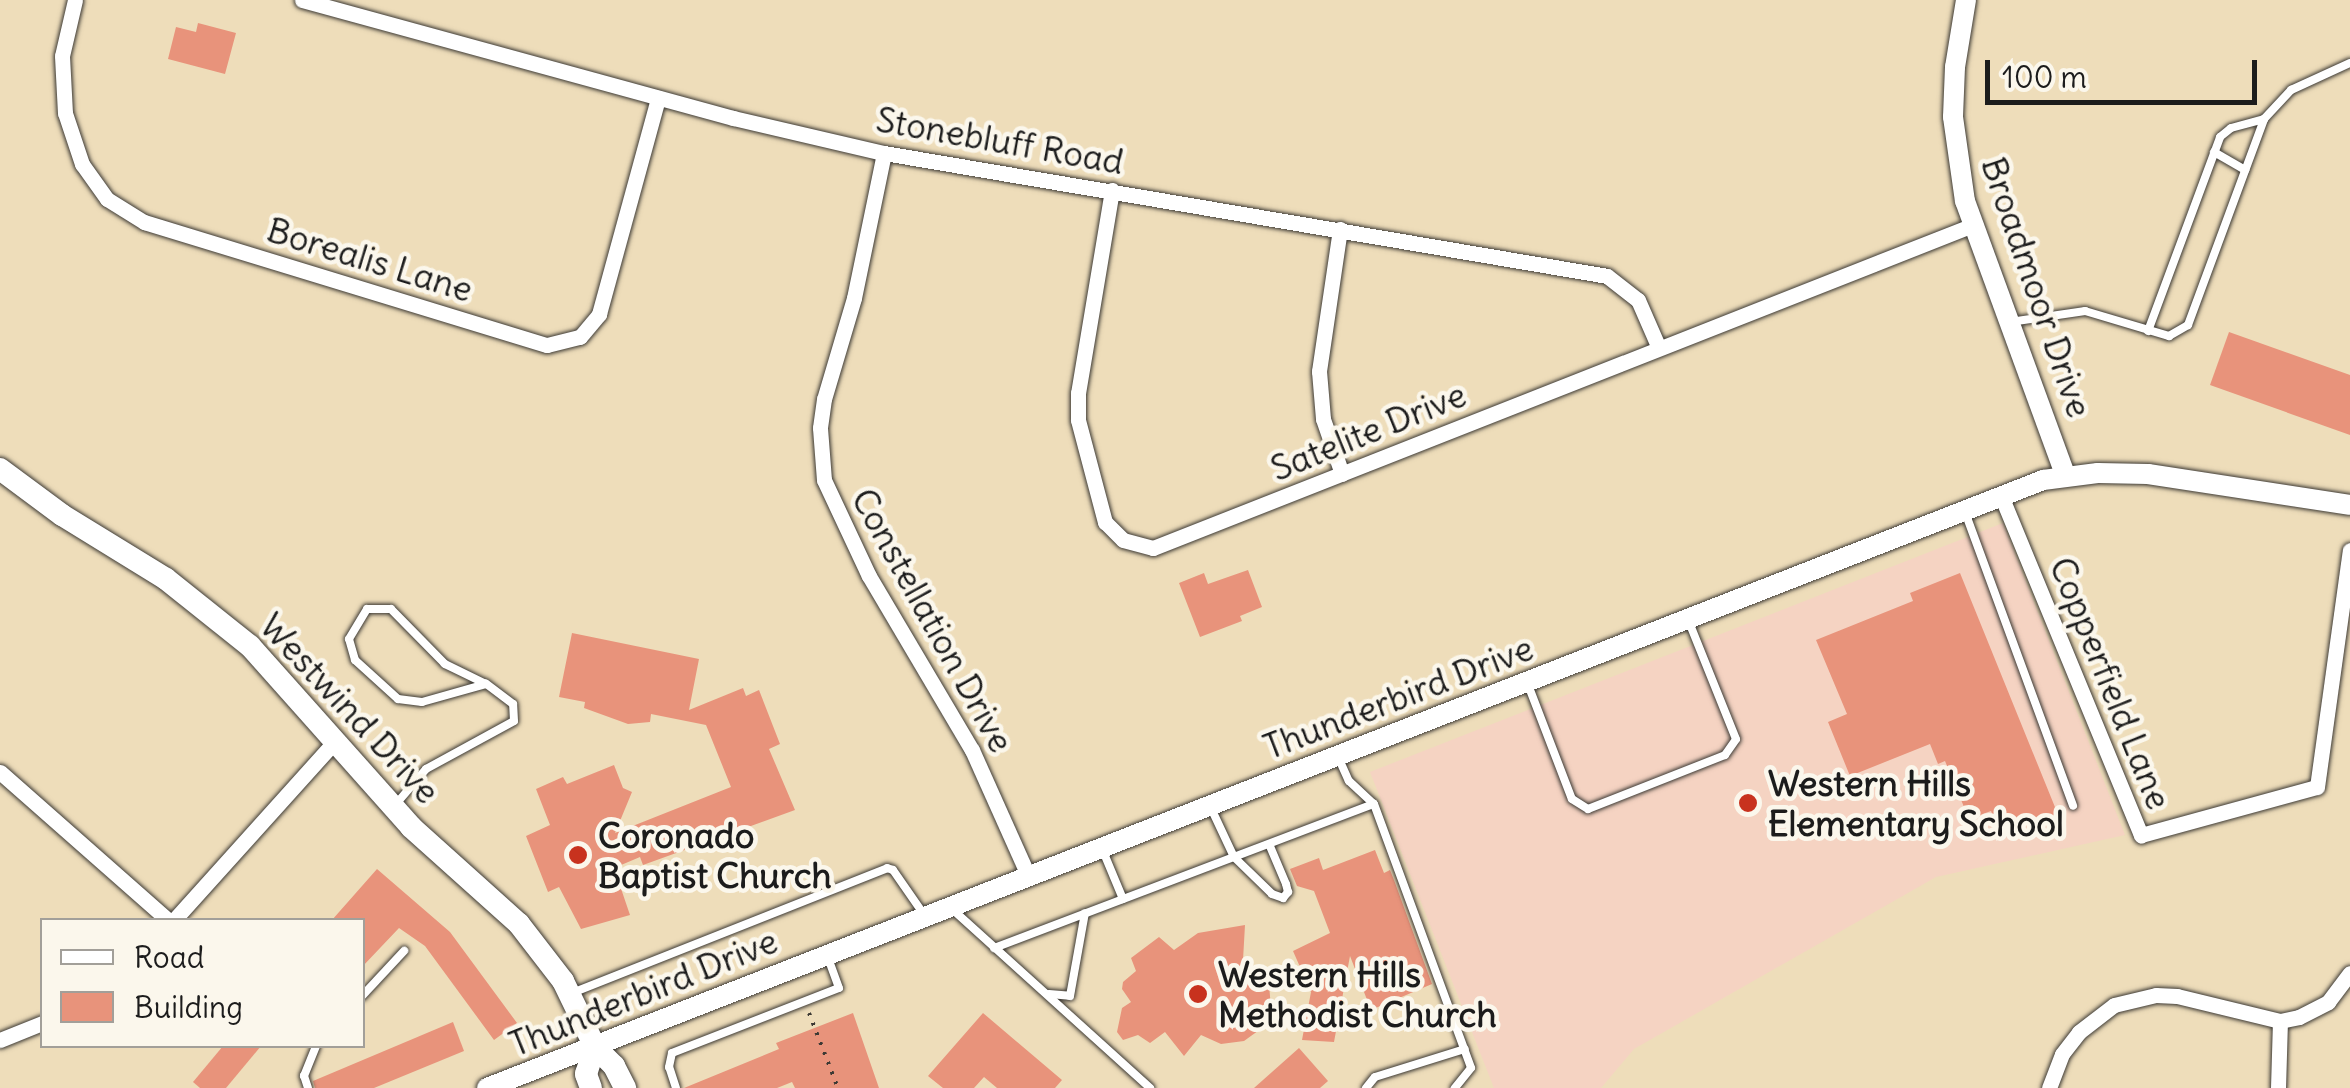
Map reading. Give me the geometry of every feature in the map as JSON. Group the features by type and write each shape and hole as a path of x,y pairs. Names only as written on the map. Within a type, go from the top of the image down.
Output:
{"main road":[{"name":"Westwind Drive","path":"0,468 62,515 206,608 273,670 392,808 519,924 570,994 595,1047 614,1066 625,1088"},
{"path":"591,1088 586,1074 595,1047"}],"street":[{"name":"Borealis Lane","path":"75,0 62,56 65,114 82,164 107,199 144,222 547,345 580,337 599,314 658,98"},
{"name":"Stonebluff Road","path":"302,0 658,98 884,152 1607,276 1638,300 1660,348"},
{"name":"Broadmoor Drive","path":"1966,0 1955,67 1954,117 1961,182 1973,226 2065,475"},
{"name":"Constellation Drive","path":"884,152 854,298 824,399 820,428 824,480 869,576 972,750 1028,875"},
{"name":"Satelite Drive","path":"1112,190 1078,393 1078,420 1111,530 1138,546 1159,547 1973,226"},
{"path":"1340,229 1318,371 1322,419 1342,474"},
{"name":"Thunderbird Drive","path":"487,1088 1337,754 2065,475 2186,478 2350,505"},
{"name":"Copperfield Lane","path":"2002,498 2141,835 2316,787 2350,550"},
{"path":"173,918 334,742"},
{"path":"0,772 169,918"},
{"path":"2048,1088 2062,1054 2079,1032 2114,1006 2135,999 2177,996 2280,1021 2328,1002 2350,973"},
{"path":"2278,1088 2280,1021"},
{"path":"0,1040 40,1025"}],"lane":[{"path":"2010,322 2085,311 2169,336 2188,326 2264,119 2292,90 2350,63"},
{"path":"2148,331 2220,137 2230,128 2264,119"},
{"path":"2214,152 2245,170"},
{"path":"1966,512 2072,806"},
{"path":"392,808 426,769 514,721 513,704 486,684 445,664 392,609 367,608 349,639 355,660 398,699 422,702 486,684"},
{"path":"1527,682 1572,799 1588,809 1726,754 1736,739 1688,620"},
{"path":"1337,754 1350,781 1374,804 1472,1068 1454,1088"},
{"path":"1210,804 1234,857 1272,894 1283,898 1288,892 1286,884 1269,844"},
{"path":"994,948 1374,804"},
{"path":"1101,847 1123,899"},
{"path":"570,994 887,868 893,870 925,916"},
{"path":"948,906 1150,1088"},
{"path":"1046,994 1070,996 1085,913"},
{"path":"365,993 404,951"},
{"path":"676,1088 668,1067 672,1053 839,988 827,954"},
{"path":"308,1088 304,1076 315,1048"},
{"path":"1366,1088 1375,1077 1464,1049"}],"path":[{"path":"804,1002 838,1088"}],"shaded area":[{"name":"Western Hills Elementary School","path":"2003,523 2125,835 1936,877 1634,1049 1601,1088 1494,1088 1370,772"}],"building":[{"path":"198,23 236,33 225,74 168,59 176,27 196,32"},
{"path":"2229,332 2350,375 2350,435 2210,385"},
{"path":"1248,570 1262,607 1240,616 1242,621 1200,637 1179,583 1204,573 1208,584"},
{"path":"1960,573 2059,817 2033,828 2032,823 2006,833 2003,824 1997,826 1991,811 1969,819 1945,761 1938,764 1930,744 1850,776 1828,722 1847,714 1816,640 1913,601 1910,593"},
{"path":"572,633 699,659 689,710 743,688 746,696 759,690 780,744 769,749 795,810 643,865 640,857 614,868 630,915 581,929 559,887 548,892 526,836 550,825 536,789 563,777 567,784 614,765 623,788 632,792 615,833 731,787 706,725 651,714 650,722 628,724 584,708 585,702 559,697"},
{"path":"1375,850 1384,873 1390,870 1432,984 1371,1010 1350,956 1334,1042 1302,1040 1311,992 1293,951 1330,933 1314,891 1297,886 1290,869 1319,858 1323,870"},
{"path":"377,869 450,932 517,1023 494,1040 425,946 399,928 365,964 365,918 334,918"},
{"name":"Western Hills Methodist Church","path":"1245,925 1243,960 1254,966 1269,985 1271,1007 1262,1028 1244,1041 1221,1044 1201,1035 1184,1056 1165,1032 1150,1043 1138,1035 1123,1040 1117,1032 1122,1008 1131,1002 1122,989 1123,982 1136,971 1131,958 1159,937 1174,950 1198,933"},
{"path":"853,1013 879,1088 795,1088 792,1082 777,1088 684,1088 779,1049 776,1043"},
{"path":"983,1013 1062,1080 1055,1088 997,1088 984,1077 974,1088 943,1088 928,1076"},
{"path":"453,1022 464,1051 374,1088 315,1088 313,1081"},
{"path":"221,1048 259,1048 226,1088 200,1088 193,1082"},
{"path":"1299,1048 1328,1081 1320,1088 1254,1088"}],"place":[{"name":"Western Hills Elementary School","path":"1748,803"},
{"name":"Coronado Baptist Church","path":"578,855"},
{"name":"Western Hills Methodist Church","path":"1198,994"}]}
